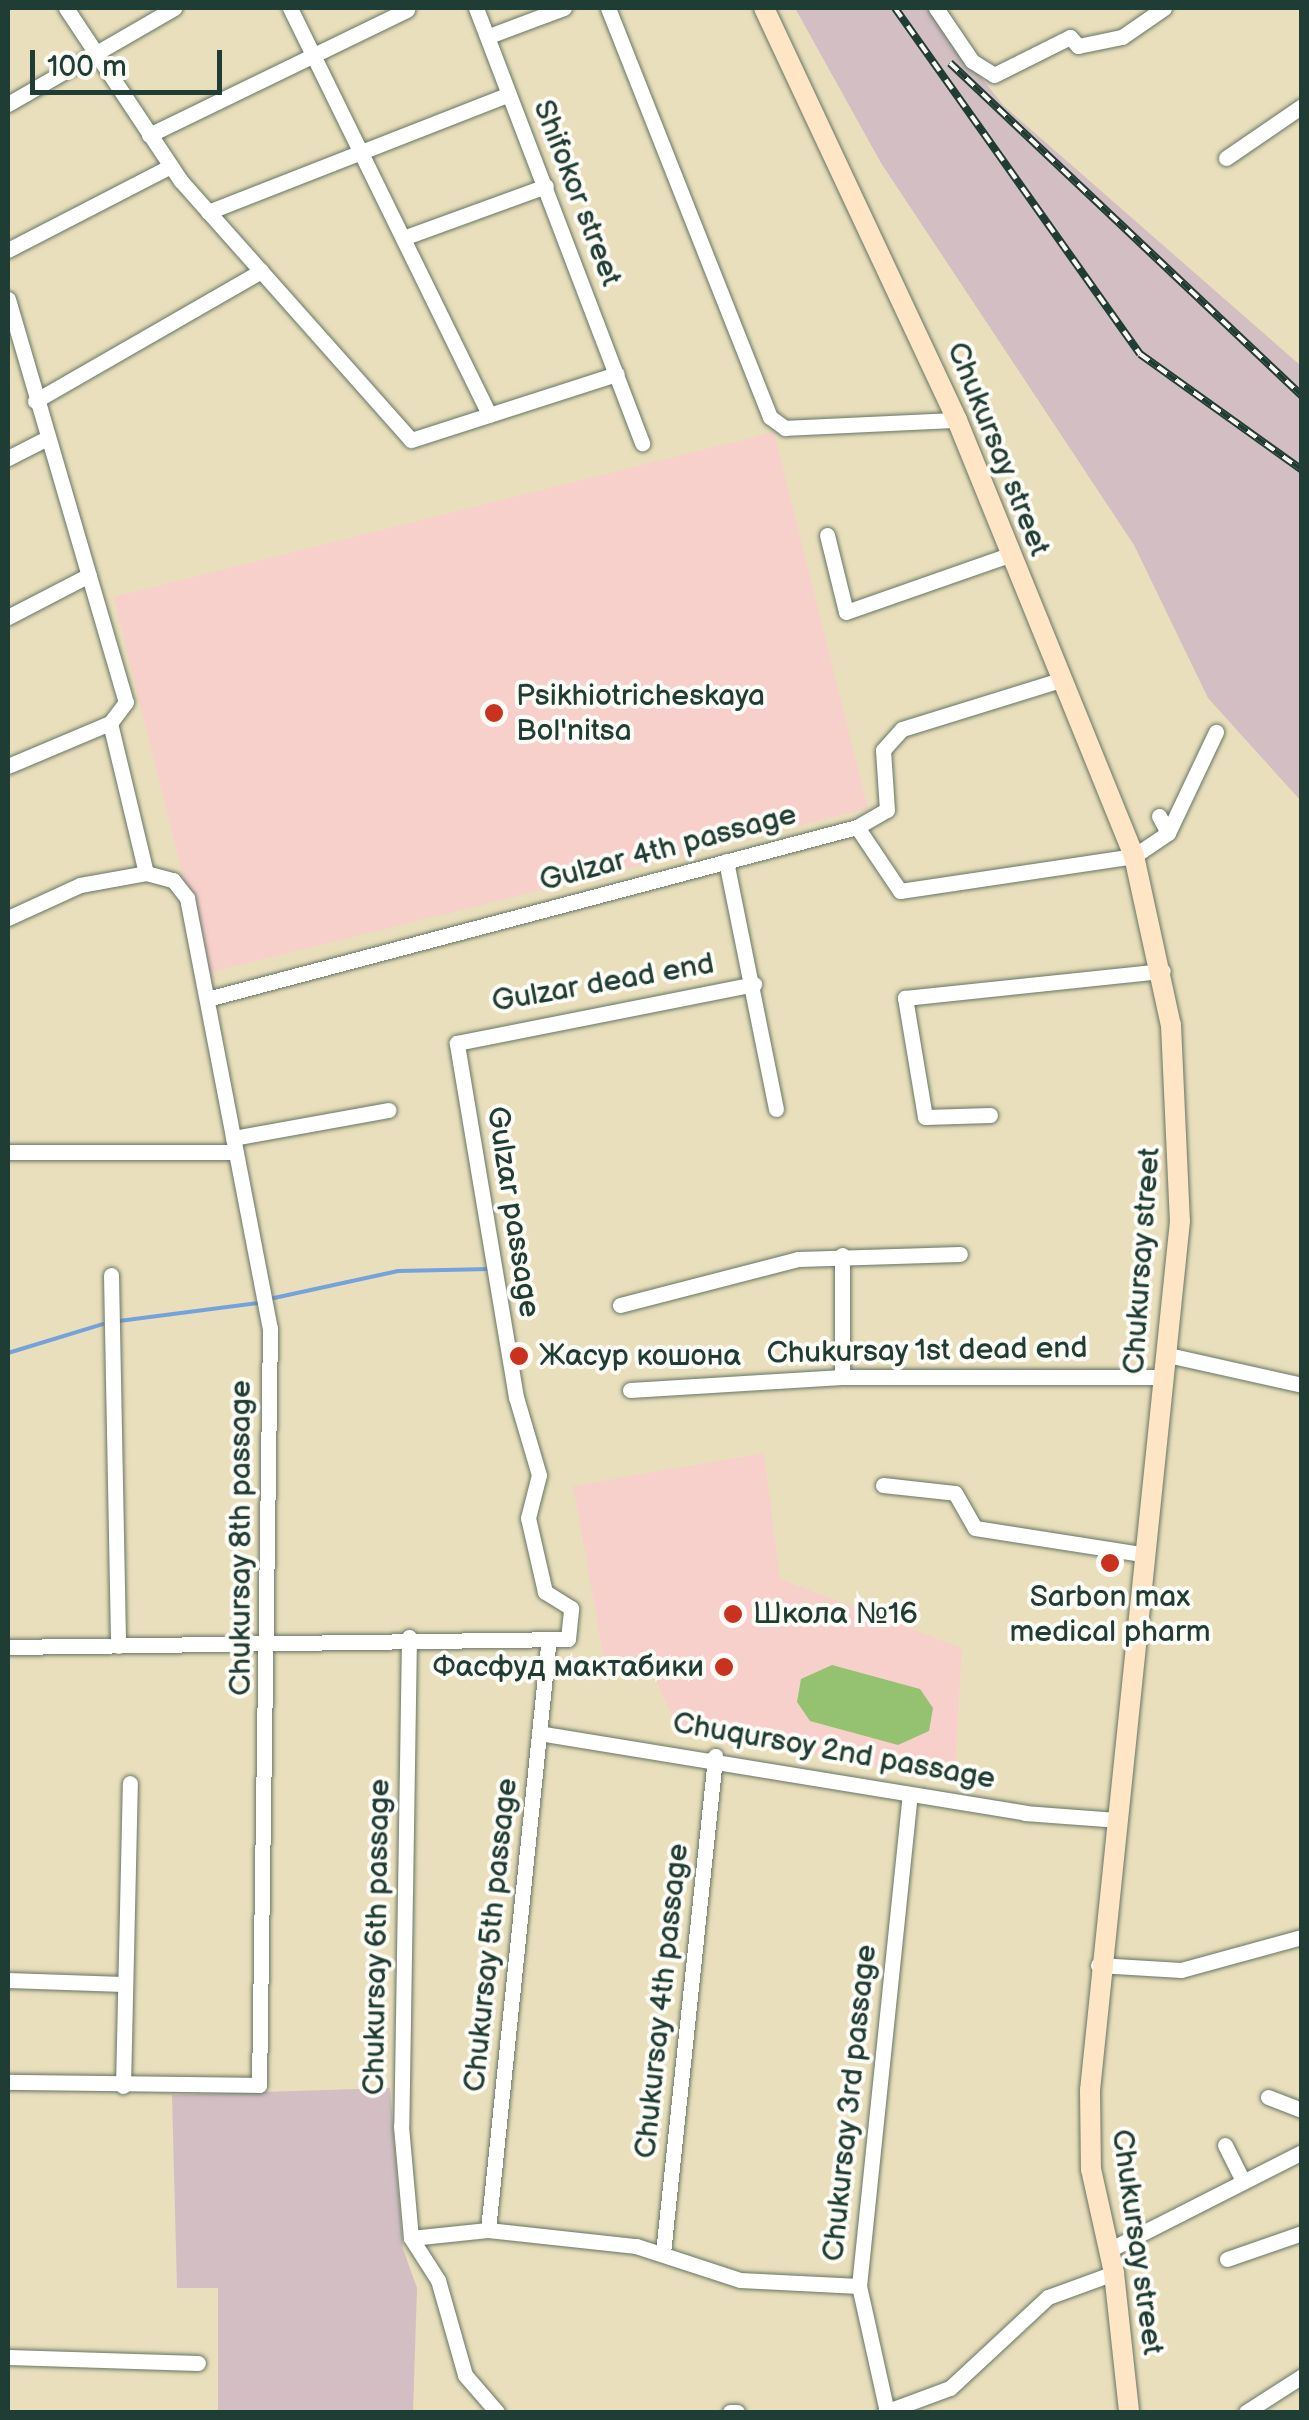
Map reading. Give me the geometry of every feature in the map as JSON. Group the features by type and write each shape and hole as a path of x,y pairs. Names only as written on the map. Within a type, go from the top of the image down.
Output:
{"street":[{"path":"66,8 91,53 171,166 411,440 617,374"},
{"path":"8,104 174,8"},
{"path":"290,8 489,415"},
{"path":"149,135 409,8"},
{"name":"Shifokor street","path":"476,8 490,36 642,443"},
{"path":"490,36 564,8"},
{"path":"608,8 770,418 785,428 957,420"},
{"name":"Chukursay street","path":"764,8 957,420 1008,555 1134,856 1163,971 1182,1186 1120,1820 1098,1965 1089,2136 1114,2273 1129,2412"},
{"path":"936,8 972,61 994,76 1070,37 1078,46 1122,37 1164,8"},
{"path":"208,212 509,94"},
{"path":"1226,158 1302,106"},
{"path":"8,250 171,166"},
{"path":"403,238 546,186"},
{"path":"34,401 261,271"},
{"path":"8,300 42,440 126,702 110,723 8,766"},
{"path":"8,458 42,440"},
{"path":"827,535 846,612 1008,555"},
{"path":"8,617 88,575"},
{"path":"1060,680 902,729 883,750 887,810 857,827 900,891 1134,856 1168,833 1216,732"},
{"path":"8,918 80,885 146,873 110,723"},
{"path":"1159,816 1168,833"},
{"name":"Gulzar 4th passage","path":"211,998 857,827"},
{"path":"726,861 754,984 776,1109"},
{"name":"Chukursay 8th passage","path":"123,2086 258,2086 270,1644 270,1328 234,1145 211,998 188,898 173,880 146,873"},
{"path":"990,1115 925,1118 906,998 1163,971"},
{"name":"Gulzar dead end","path":"461,1036 754,984"},
{"name":"Gulzаr passage","path":"461,1036 516,1397 539,1475 528,1518 545,1592 571,1608 572,1634 548,1646"},
{"path":"8,1152 234,1145 390,1110"},
{"path":"620,1305 842,1256 960,1254"},
{"path":"842,1256 842,1376"},
{"path":"111,1276 118,1646"},
{"path":"1168,1355 1302,1385"},
{"name":"Chukursay 1st dead end","path":"630,1390 842,1376 1166,1377"},
{"path":"883,1485 955,1492 974,1528 1147,1555"},
{"path":"8,1647 270,1644 409,1637 548,1646"},
{"name":"Chukursay 6th passage","path":"409,1637 401,2126 411,2238"},
{"name":"Chukursay 5th passage","path":"488,2230 548,1646"},
{"name":"Chuqursoy 2nd passage","path":"539,1733 715,1756 910,1795 1120,1820"},
{"name":"Chukursay 4th passage","path":"663,2252 715,1756"},
{"path":"8,2082 123,2086 130,1784"},
{"name":"Chukursay 3rd passage","path":"886,2412 858,2286 910,1795"},
{"path":"1098,1965 1181,1970 1302,1937"},
{"path":"8,1980 123,1984"},
{"path":"1268,2097 1302,2110"},
{"path":"1225,2145 1244,2181"},
{"path":"1109,2250 1302,2152"},
{"path":"496,2412 465,2375 438,2280 411,2238 488,2230 663,2252 740,2280 858,2286"},
{"path":"1227,2259 1302,2233"},
{"path":"886,2412 950,2388 1048,2297 1114,2273"},
{"path":"8,2357 198,2363"},
{"path":"1246,2412 1302,2376"}],"shaded area":[{"path":"795,8 926,8 1003,105 1301,366 1301,801 1208,698 1134,545 881,163"},
{"name":"Psikhiotricheskaya Bol'nitsa","path":"774,432 868,808 207,973 113,597"},
{"name":"Школа №16","path":"764,1453 780,1579 962,1648 954,1784 677,1727 653,1673 605,1665 573,1486"},
{"path":"390,2088 403,2249 417,2288 413,2412 218,2412 218,2288 177,2288 172,2095"}],"green space":[{"path":"832,1665 920,1689 933,1708 929,1731 898,1745 810,1721 797,1702 801,1679"}],"waterway":[{"path":"274,1298 398,1271 490,1269"},
{"path":"119,1321 258,1303"},
{"path":"8,1353 103,1324"}],"railway":[{"path":"895,8 1140,354 1302,470"},
{"path":"950,63 1302,396"}],"place":[{"name":"Psikhiotricheskaya Bol'nitsa","path":"494,713"},
{"name":"Жасур кошона","path":"519,1356"},
{"name":"Sarbon max medical pharm","path":"1110,1563"},
{"name":"Школа №16","path":"733,1614"},
{"name":"Фасфуд мактабики","path":"724,1667"}]}
